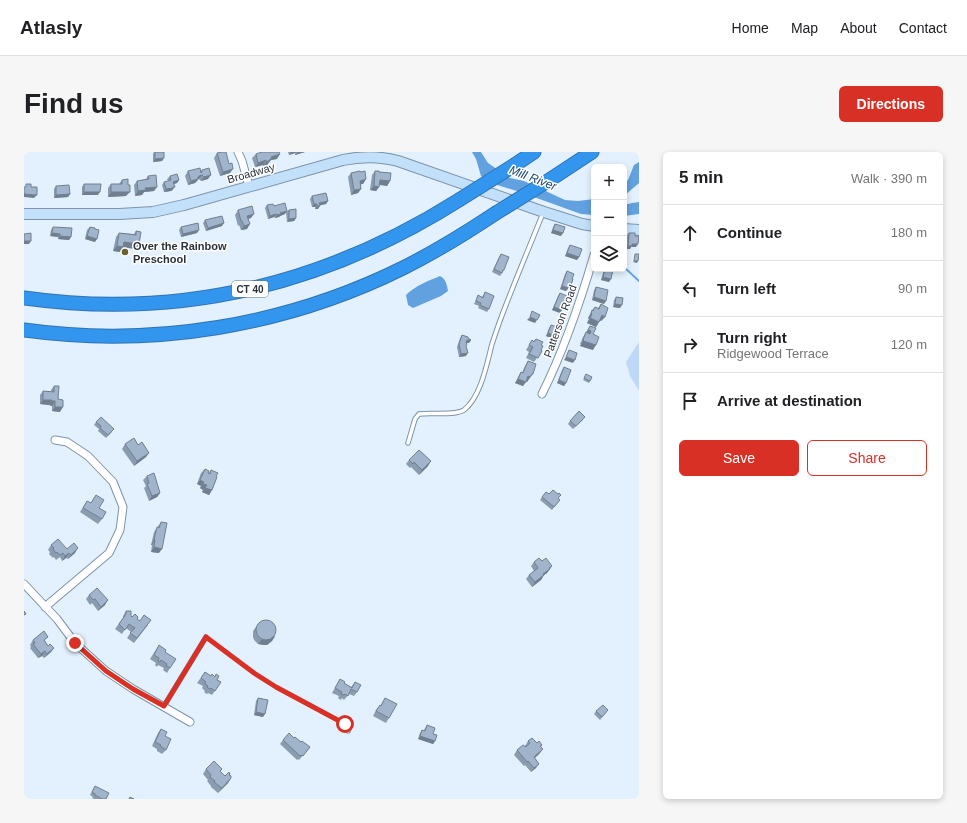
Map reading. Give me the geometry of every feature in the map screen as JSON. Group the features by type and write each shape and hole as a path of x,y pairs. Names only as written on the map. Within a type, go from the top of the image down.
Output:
{"highway":[{"name":"CT 40","path":"24,298 80,304 139,304 191,300 273,284 352,257 402,234 534,152"},
{"path":"24,330 76,335 150,335 208,329 270,317 305,308 386,276 437,250 592,152"}],"main road":[{"name":"Broadway","path":"24,214 119,214 153,212 184,205 343,160 359,157 376,157 404,163 544,212 591,226"},
{"path":"627,229 639,230"}],"street":[{"path":"238,152 248,186"},
{"name":"Patterson Road","path":"542,394 577,309 591,265"},
{"path":"45,607 109,553 120,530 123,508 113,482 88,456 67,442 55,440"},
{"path":"24,584 57,619 75,643 106,671 133,689 190,722"}],"lane":[{"path":"408,443 415,419 419,414 451,413 462,411 473,399 486,369 501,319 544,212"},
{"path":"164,706 206,637"},
{"path":"345,724 348,731"}],"path":[{"path":"206,637 254,673 276,687 345,724"}],"shaded area":[{"path":"639,342 639,391 630,376 626,362"}],"water":[{"path":"472,152 481,152 488,163 510,178 524,181 565,200 578,201 591,199 591,215 581,214 494,184 481,176 476,159"},
{"path":"639,162 639,183 627,193 627,181 634,165"},
{"path":"639,202 639,214 627,216 627,204"},
{"path":"440,276 445,280 448,291 441,296 413,308 408,305 406,295 418,286"}],"building":[{"path":"155,152 164,152 164,158 155,159"},
{"path":"226,152 229,164 232,163 233,169 223,172 217,153"},
{"path":"262,152 279,152 280,154 271,157 272,159 266,162 266,160 258,163 256,154"},
{"path":"200,168 201,173 202,170 209,168 211,175 204,177 202,175 198,177 198,179 191,181 188,171"},
{"path":"365,171 366,179 360,181 361,189 354,190 351,173"},
{"path":"375,171 391,173 390,181 380,180 379,187 374,186"},
{"path":"177,174 179,180 173,182 175,187 166,189 164,182 171,180 170,176"},
{"path":"156,175 157,187 145,188 146,190 138,191 137,181 149,179 148,176"},
{"path":"128,179 130,192 111,192 111,184 122,184 122,180"},
{"path":"26,184 31,184 31,187 37,187 37,195 24,194 24,187 26,187"},
{"path":"84,184 101,184 100,192 84,192"},
{"path":"69,185 70,194 56,195 56,186"},
{"path":"326,193 328,201 319,203 320,206 314,204 312,196"},
{"path":"285,203 287,211 270,216 267,205 273,204 274,206"},
{"path":"252,206 254,214 247,216 250,224 244,226 238,210"},
{"path":"296,209 296,218 289,219 289,210"},
{"path":"222,216 224,223 208,228 205,220"},
{"path":"198,223 199,230 183,234 181,227"},
{"path":"555,224 565,227 563,233 553,230"},
{"path":"53,227 72,228 71,237 60,236 60,234 52,233"},
{"path":"90,227 99,230 97,239 87,236"},
{"path":"136,231 141,232 139,244 124,242 123,247 117,246 119,233 136,235"},
{"path":"31,233 31,241 24,241 24,234"},
{"path":"629,233 635,233 635,236 639,236 638,244 628,246"},
{"path":"570,245 582,249 579,257 567,253"},
{"path":"501,254 509,257 502,273 494,269"},
{"path":"635,254 639,254 638,261 634,261"},
{"path":"567,271 574,274 571,285 568,288 562,286"},
{"path":"604,272 612,272 611,279 603,277"},
{"path":"596,287 608,290 606,301 594,297"},
{"path":"485,292 494,296 489,309 480,305 481,303 476,301 478,295 483,298"},
{"path":"560,293 567,296 562,310 554,307"},
{"path":"616,297 623,298 622,305 615,304"},
{"path":"601,304 608,308 605,317 602,315 599,322 590,318 592,310 593,311 595,307 599,309"},
{"path":"532,311 540,315 537,320 530,317"},
{"path":"551,325 560,328 559,329 561,330 559,335 557,334 556,336 548,333"},
{"path":"590,326 596,328 593,334 599,337 596,345 583,341 586,332 590,334 591,331 588,330"},
{"path":"462,335 471,340 467,340 466,343 468,353 461,354 459,344"},
{"path":"536,339 543,342 541,345 543,346 542,351 538,358 529,354 533,347 529,345 532,340 534,342"},
{"path":"569,350 577,353 575,360 566,357"},
{"path":"528,361 536,364 533,374 530,377 528,376 526,382 518,379 521,372 523,373"},
{"path":"564,367 571,370 566,383 559,380"},
{"path":"586,374 592,377 590,381 584,378"},
{"path":"54,386 59,386 58,399 63,400 63,407 55,407 55,401 43,400 43,391 54,392"},
{"path":"579,411 585,417 576,426 570,421"},
{"path":"101,417 114,429 108,435 96,422"},
{"path":"134,438 138,445 142,442 149,453 137,461 125,444"},
{"path":"419,450 431,461 422,470 414,462 413,464 409,460"},
{"path":"205,469 209,471 208,473 210,474 211,470 218,473 212,490 205,488 207,485 203,484 204,482 200,480"},
{"path":"154,473 160,493 152,496 147,484 149,483 147,476"},
{"path":"553,490 561,495 558,498 560,500 554,507 542,497 546,492 549,494"},
{"path":"96,495 104,500 99,508 106,512 102,519 83,508 87,501 91,503"},
{"path":"161,522 167,523 162,549 154,547 157,527 159,528"},
{"path":"58,539 67,549 74,543 78,548 71,555 69,553 65,556 63,553 60,555 57,552 56,553 51,545"},
{"path":"539,558 542,561 546,558 552,566 535,582 529,575 538,568 534,562"},
{"path":"97,588 108,600 101,607 95,599 93,600 89,595"},
{"path":"126,611 131,611 131,616 132,617 135,614 138,617 137,619 140,621 144,615 151,620 137,638 130,633 135,628 129,624 125,630 119,624 126,614"},
{"path":"262,620 270,620 276,626 276,634 270,640 262,640 256,634 256,626"},
{"path":"44,631 48,637 44,640 48,646 50,644 54,648 47,654 45,651 41,654 33,644 35,643 33,640"},
{"path":"159,645 166,650 165,652 176,659 170,668 161,660 160,662 158,661 159,658 154,655"},
{"path":"205,672 211,676 212,674 215,677 216,674 219,676 217,680 221,682 215,691 207,687 208,686 205,684 206,682 201,678"},
{"path":"340,679 352,688 355,682 361,685 357,692 351,689 348,696 345,694 344,695 335,688"},
{"path":"258,698 268,700 265,714 256,712"},
{"path":"385,698 397,704 389,718 376,711 380,705 381,706"},
{"path":"603,705 608,710 602,717 596,711"},
{"path":"427,725 435,728 433,734 437,735 435,741 420,736 422,730 425,731"},
{"path":"161,729 167,732 165,736 171,739 166,750 155,742"},
{"path":"289,733 294,738 295,737 310,747 303,756 300,756 283,740"},
{"path":"532,738 537,743 539,741 542,745 540,746 543,749 534,757 539,764 534,768 517,750 523,745 526,747 530,743 528,741"},
{"path":"214,761 222,769 220,771 225,776 229,772 229,775 231,776 222,788 214,782 215,781 210,777 211,775 206,769"},
{"path":"95,786 109,793 106,799 102,799 92,792"}],"waterway":[{"path":"627,270 639,281"}],"place":[{"name":"Over the Rainbow Preschool","path":"125,252"}],"route":[{"path":"75,643 106,671 133,689 164,706 206,637 230,654 242,665 276,687 345,724"}],"water label":[{"name":"Mill River","path":"533,178"}]}
